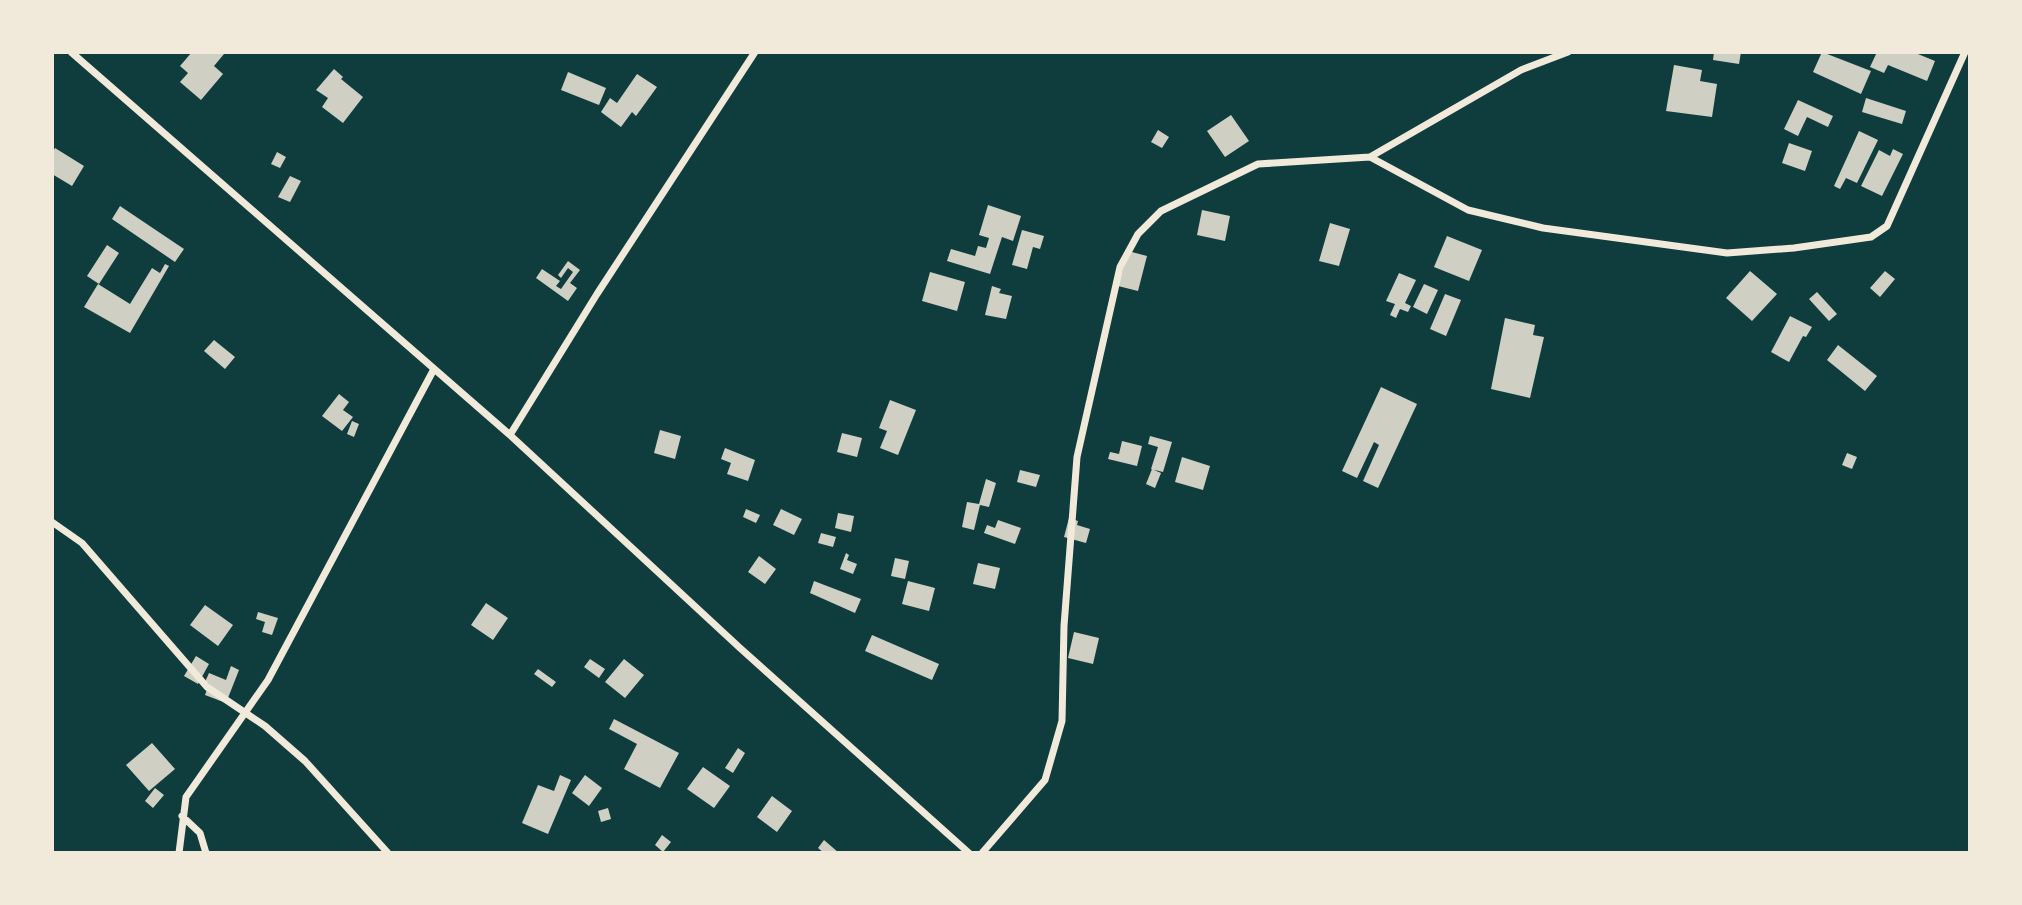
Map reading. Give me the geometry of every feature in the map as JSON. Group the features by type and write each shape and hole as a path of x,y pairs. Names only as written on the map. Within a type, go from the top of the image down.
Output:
{"street":[{"path":"71,52 510,435 740,648 969,853"},
{"path":"510,435 597,294 755,52"},
{"path":"982,853 1045,780 1062,721 1064,626 1077,457 1120,267 1138,234 1161,211 1258,164 1370,157 1521,70 1568,52"},
{"path":"1370,157 1468,210 1543,228 1727,253 1794,248 1871,237 1887,226 1965,52"},
{"path":"179,853 186,797 268,680 434,369"},
{"path":"52,522 82,543 207,687 265,726 305,761 388,853"},
{"path":"182,816 200,833 206,853"}],"building":[{"path":"192,52 224,54 214,66 223,74 201,100 180,82 188,73 180,66"},
{"path":"1714,52 1741,52 1739,64 1713,60"},
{"path":"1822,52 1871,71 1861,94 1813,72"},
{"path":"1877,52 1913,52 1935,61 1927,81 1888,65 1884,73 1870,67"},
{"path":"1674,65 1702,70 1700,81 1717,84 1712,117 1666,111"},
{"path":"334,69 363,97 343,123 322,107 328,98 316,90"},
{"path":"568,72 606,88 599,105 561,90"},
{"path":"637,74 657,87 636,116 632,112 621,127 601,112 610,98 617,103"},
{"path":"1866,98 1906,111 1902,124 1862,112"},
{"path":"1798,100 1833,116 1828,127 1807,117 1798,136 1784,129"},
{"path":"1231,115 1249,141 1225,157 1207,131"},
{"path":"1158,130 1169,137 1162,148 1151,142"},
{"path":"1859,131 1878,140 1857,183 1846,178 1840,189 1834,186"},
{"path":"1789,143 1812,151 1805,171 1782,163"},
{"path":"55,148 84,166 72,186 52,174 52,153"},
{"path":"1893,149 1903,154 1882,196 1861,186 1879,150 1890,156"},
{"path":"277,152 286,157 280,168 271,164"},
{"path":"290,176 301,181 290,202 278,197"},
{"path":"988,205 1021,216 1013,241 1002,237 990,274 947,261 951,249 975,256 978,246 986,248 989,238 979,235"},
{"path":"120,206 184,249 175,262 112,219"},
{"path":"1202,210 1230,216 1225,241 1197,235"},
{"path":"1330,223 1350,229 1339,266 1319,261"},
{"path":"1022,230 1044,236 1040,249 1033,247 1027,269 1012,265"},
{"path":"1447,236 1482,250 1469,281 1434,267"},
{"path":"107,245 119,253 99,284 87,276"},
{"path":"1128,251 1147,256 1138,291 1118,286"},
{"path":"568,261 580,270 570,283 577,288 568,301 536,278 542,269 560,281 556,286 561,289 573,272 568,268 561,278 558,275"},
{"path":"165,264 169,266 130,333 84,307 98,284 130,304 152,268 160,273"},
{"path":"1750,271 1777,294 1752,321 1726,298"},
{"path":"1885,271 1895,279 1880,297 1870,288"},
{"path":"930,272 965,282 957,311 922,301"},
{"path":"1399,273 1416,280 1405,303 1411,306 1408,312 1400,309 1396,318 1390,315 1395,304 1386,301"},
{"path":"1424,284 1438,290 1427,314 1413,307"},
{"path":"992,286 1001,289 999,293 1012,296 1006,319 985,315"},
{"path":"1817,292 1837,314 1829,321 1809,299"},
{"path":"1445,294 1461,300 1446,336 1430,329"},
{"path":"1790,316 1812,327 1806,337 1803,336 1789,362 1771,352"},
{"path":"1505,318 1535,325 1533,335 1544,337 1530,398 1491,389"},
{"path":"214,340 235,357 225,369 204,351"},
{"path":"1838,345 1877,376 1865,391 1827,360"},
{"path":"1381,387 1417,404 1378,488 1363,481 1379,445 1374,442 1357,478 1342,471"},
{"path":"339,394 349,402 343,410 353,417 342,431 322,416"},
{"path":"890,400 916,410 898,455 880,448 887,431 879,428"},
{"path":"352,421 359,424 354,437 347,434"},
{"path":"660,430 681,436 675,459 654,453"},
{"path":"842,433 862,438 857,457 837,452"},
{"path":"1150,436 1172,442 1163,472 1151,469 1158,447 1148,444"},
{"path":"1122,441 1142,446 1137,466 1108,459 1110,452 1119,454"},
{"path":"725,448 755,460 748,481 727,474 731,463 721,459"},
{"path":"1847,453 1857,457 1852,469 1842,465"},
{"path":"1182,457 1210,466 1203,490 1175,482"},
{"path":"1152,469 1161,473 1155,488 1146,484"},
{"path":"1020,470 1040,475 1036,487 1017,482"},
{"path":"986,479 996,483 989,507 980,505 974,530 962,527 967,502 979,504"},
{"path":"746,509 760,515 756,523 743,517"},
{"path":"781,509 802,519 794,535 773,525"},
{"path":"838,513 854,516 851,532 835,528"},
{"path":"1069,518 1078,521 1077,525 1090,529 1086,543 1064,537"},
{"path":"998,520 1021,528 1015,544 984,533 987,525 995,528"},
{"path":"821,533 836,537 833,547 818,543"},
{"path":"846,553 849,555 847,560 857,564 853,574 840,569"},
{"path":"759,556 776,569 765,584 748,572"},
{"path":"895,558 909,561 905,579 891,576"},
{"path":"978,563 1000,568 995,589 973,584"},
{"path":"814,581 861,599 855,613 810,593"},
{"path":"908,581 935,588 929,611 902,604"},
{"path":"486,603 508,618 493,640 471,625"},
{"path":"205,605 233,625 218,646 190,625"},
{"path":"258,612 278,618 272,635 262,632 265,622 256,619"},
{"path":"1074,632 1099,638 1093,664 1068,658"},
{"path":"872,635 939,664 932,680 865,651"},
{"path":"196,656 209,664 198,684 184,676"},
{"path":"590,659 605,669 599,678 584,667"},
{"path":"624,659 644,675 625,698 605,682"},
{"path":"231,666 239,670 226,703 205,695 209,673 226,680"},
{"path":"538,669 556,682 552,687 534,674"},
{"path":"614,719 679,753 660,788 624,769 637,744 609,729"},
{"path":"152,743 175,769 149,791 126,765"},
{"path":"738,748 745,753 733,773 725,768"},
{"path":"703,767 730,786 714,808 687,789"},
{"path":"560,775 571,780 548,834 522,823 538,785 554,791"},
{"path":"585,775 602,788 589,806 572,793"},
{"path":"155,788 164,795 153,808 145,801"},
{"path":"772,796 792,811 777,832 757,817"},
{"path":"608,808 611,819 601,822 598,811"},
{"path":"662,835 671,842 663,852 655,845"},
{"path":"824,840 839,853 824,853 818,848"}]}
